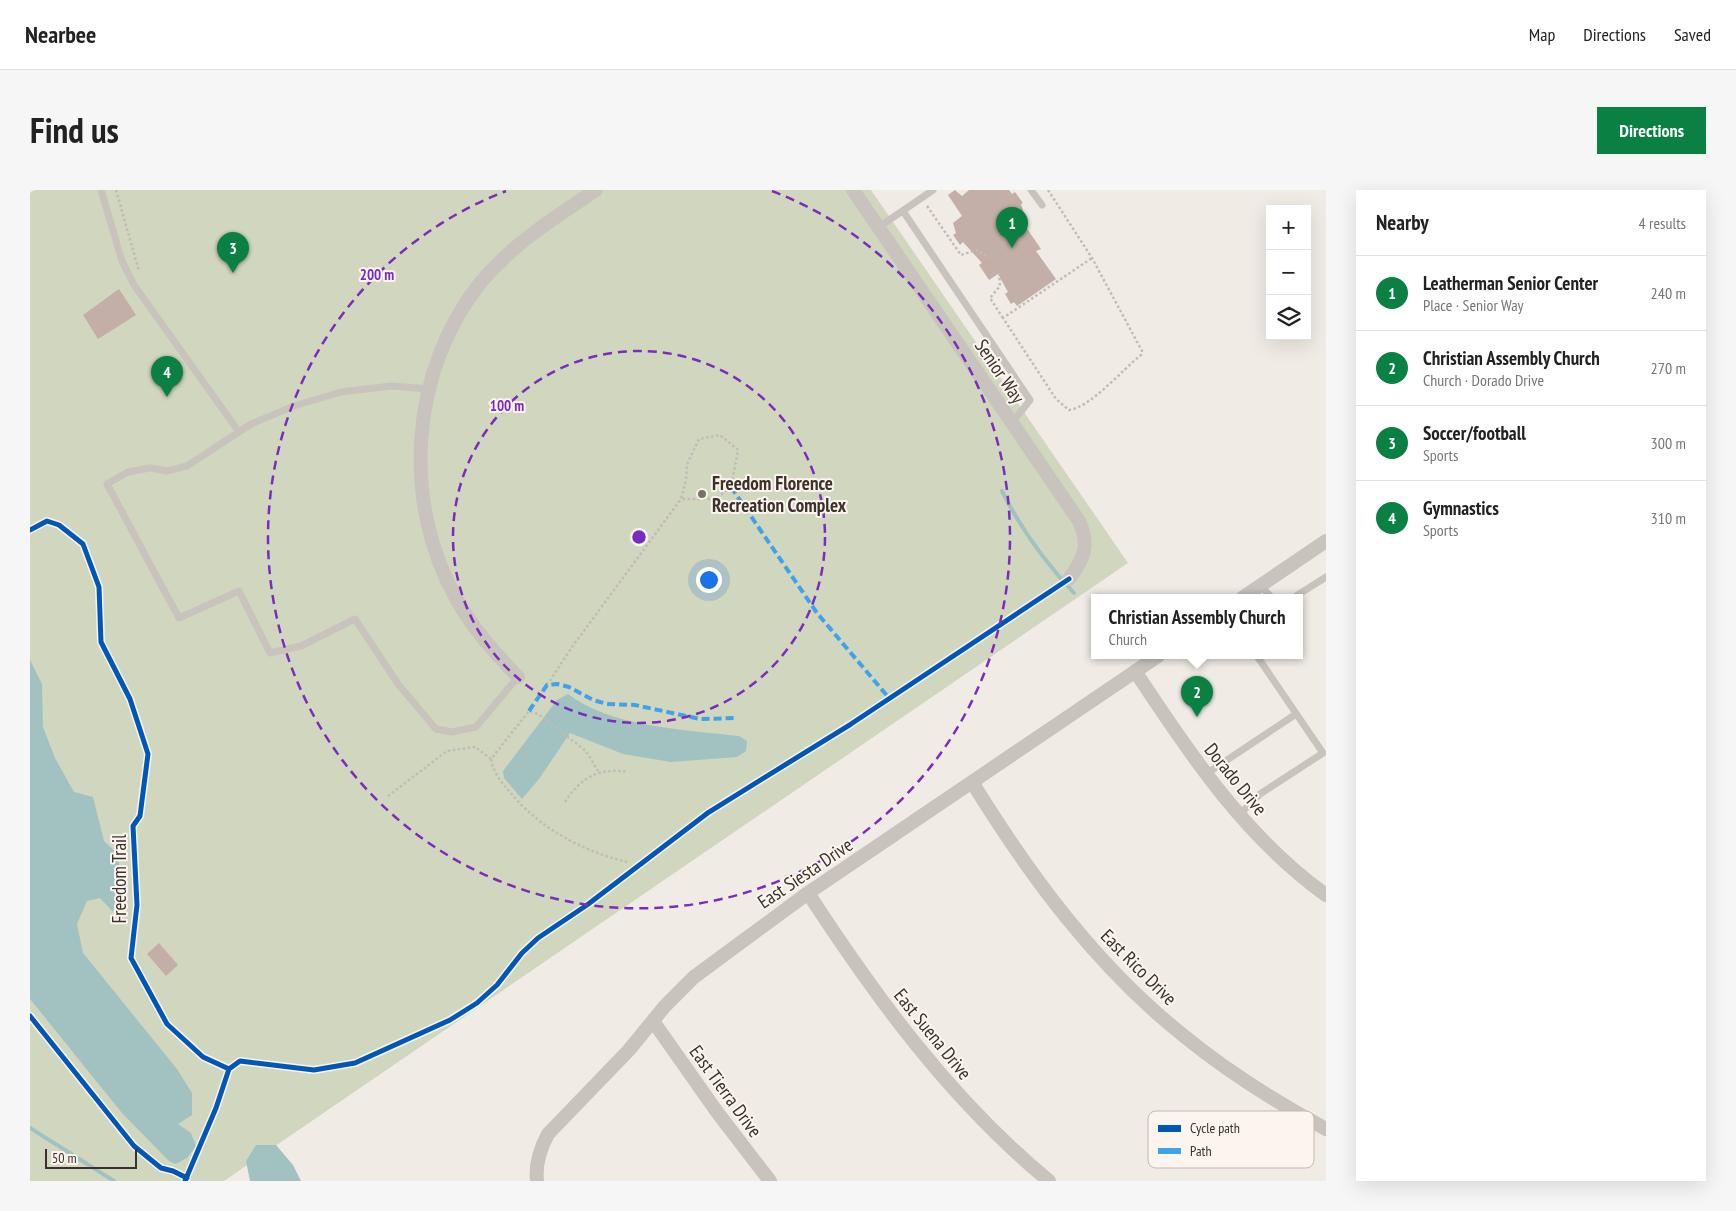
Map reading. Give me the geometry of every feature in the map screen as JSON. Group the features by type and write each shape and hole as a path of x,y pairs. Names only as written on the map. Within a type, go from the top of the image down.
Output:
{"street":[{"path":"518,677 471,623 452,591 434,548 422,498 420,469 421,438 429,389 442,349 454,325 482,282 530,234 596,190"},
{"name":"Senior Way","path":"853,190 1080,521 1085,534 1086,549 1080,564 1064,582"},
{"path":"1248,594 1326,541"},
{"name":"East Siesta Drive","path":"537,1181 536,1167 541,1148 548,1134 629,1050 652,1021 694,977 808,893 1154,659"},
{"name":"Dorado Drive","path":"1135,672 1206,774 1239,815 1282,858 1326,896"},
{"name":"East Rico Drive","path":"972,782 1031,870 1072,925 1130,987 1184,1036 1220,1064 1295,1111"},
{"name":"East Suena Drive","path":"808,893 890,1013 923,1055 977,1116 1015,1153 1049,1181"},
{"name":"East Tierra Drive","path":"652,1021 717,1112 770,1181"},
{"name":"East Rico Drive","path":"1314,1122 1326,1129"}],"lane":[{"path":"101,190 122,261 134,285 239,432"},
{"path":"879,227 933,190"},
{"path":"1031,190 1042,205"},
{"path":"903,211 1030,400 1012,423"},
{"path":"429,389 391,386 341,392 294,406 239,432 187,466 167,471 150,468 128,472 107,484 179,618 239,591 270,653 301,646 355,619 398,684 425,717 436,729 452,732 476,728 518,677"},
{"path":"1299,594 1326,577"},
{"path":"187,1178 216,1108 229,1069 240,1061 314,1070 341,1067 355,1063 450,1020 477,1003 497,985 522,953 538,938 641,866 709,812 851,724 1064,582"},
{"path":"1261,586 1268,594"},
{"path":"1239,815 1260,794 1323,753 1259,659"},
{"path":"1206,774 1296,714"}],"path":[{"path":"116,190 130,245 142,276"},
{"path":"998,273 1000,286 990,298 1056,399 1068,410 1078,408 1141,355 1142,351 1092,258 1048,190"},
{"path":"921,198 961,255 977,250 989,258"},
{"path":"1003,318 1092,258"},
{"path":"547,685 572,647 681,499 686,480 687,464 699,439 720,435 738,450 731,487 714,499 681,499"},
{"path":"598,771 586,750 538,714 529,711 492,759 493,769 525,811 554,832 609,858 641,866"},
{"path":"388,796 447,751 475,747 492,759"},
{"path":"565,802 582,781 598,771 614,769 628,772"},
{"path":"30,1016 134,1146 161,1168 173,1171 187,1178"}],"green space":[{"path":"35,190 871,190 1128,563 224,1181 30,1181 30,193"}],"water":[{"path":"30,660 42,684 43,727 55,758 74,792 93,797 104,841 119,855 119,879 113,912 100,898 87,901 77,924 83,953 177,1069 192,1093 192,1115 178,1124 191,1133 196,1146 187,1158 176,1164 169,1161 122,1113 30,999"},
{"path":"568,694 585,705 605,714 627,720 673,729 739,736 747,741 746,751 737,757 671,762 623,754 570,733 539,779 522,799 504,778 503,771 557,700"},
{"path":"256,1145 276,1145 293,1165 301,1181 250,1181 246,1161"}],"building":[{"path":"955,190 962,196 969,190 1009,190 1012,194 1015,192 1023,203 1021,204 1024,214 1019,217 1041,249 1036,251 1056,279 1017,306 1014,302 1011,304 1005,294 1008,292 998,274 989,280 979,265 982,263 963,242 960,245 953,235 956,233 953,223 962,216 948,195"},
{"path":"119,289 136,315 98,339 83,315"},
{"path":"159,943 178,965 166,976 147,954"}],"waterway":[{"path":"1002,491 1034,545 1074,593"},
{"path":"30,1128 114,1181"}],"marked path":[{"path":"731,487 817,613 889,698"},
{"path":"529,711 547,685 557,684 569,687 593,700 607,704 635,705 700,719 737,718"}],"cycle path":[{"name":"Freedom Trail","path":"30,530 47,521 59,525 83,544 99,587 101,642 130,699 148,754 140,816 133,826 137,905 131,958 167,1024 203,1057 229,1069"},
{"path":"185,1181 216,1108 229,1069 240,1061 314,1070 355,1063 450,1020 477,1003 497,985 522,953 538,938 587,905 709,812 851,724 1069,579"},
{"path":"30,1016 134,1146 161,1168 173,1171 187,1178"}],"place":[{"name":"Leatherman Senior Center","path":"1012,248"},
{"name":"Soccer/football","path":"233,273"},
{"name":"Gymnastics","path":"167,397"},
{"name":"Freedom Florence Recreation Complex","path":"702,494"},
{"name":"Christian Assembly Church","path":"1197,717"}]}
